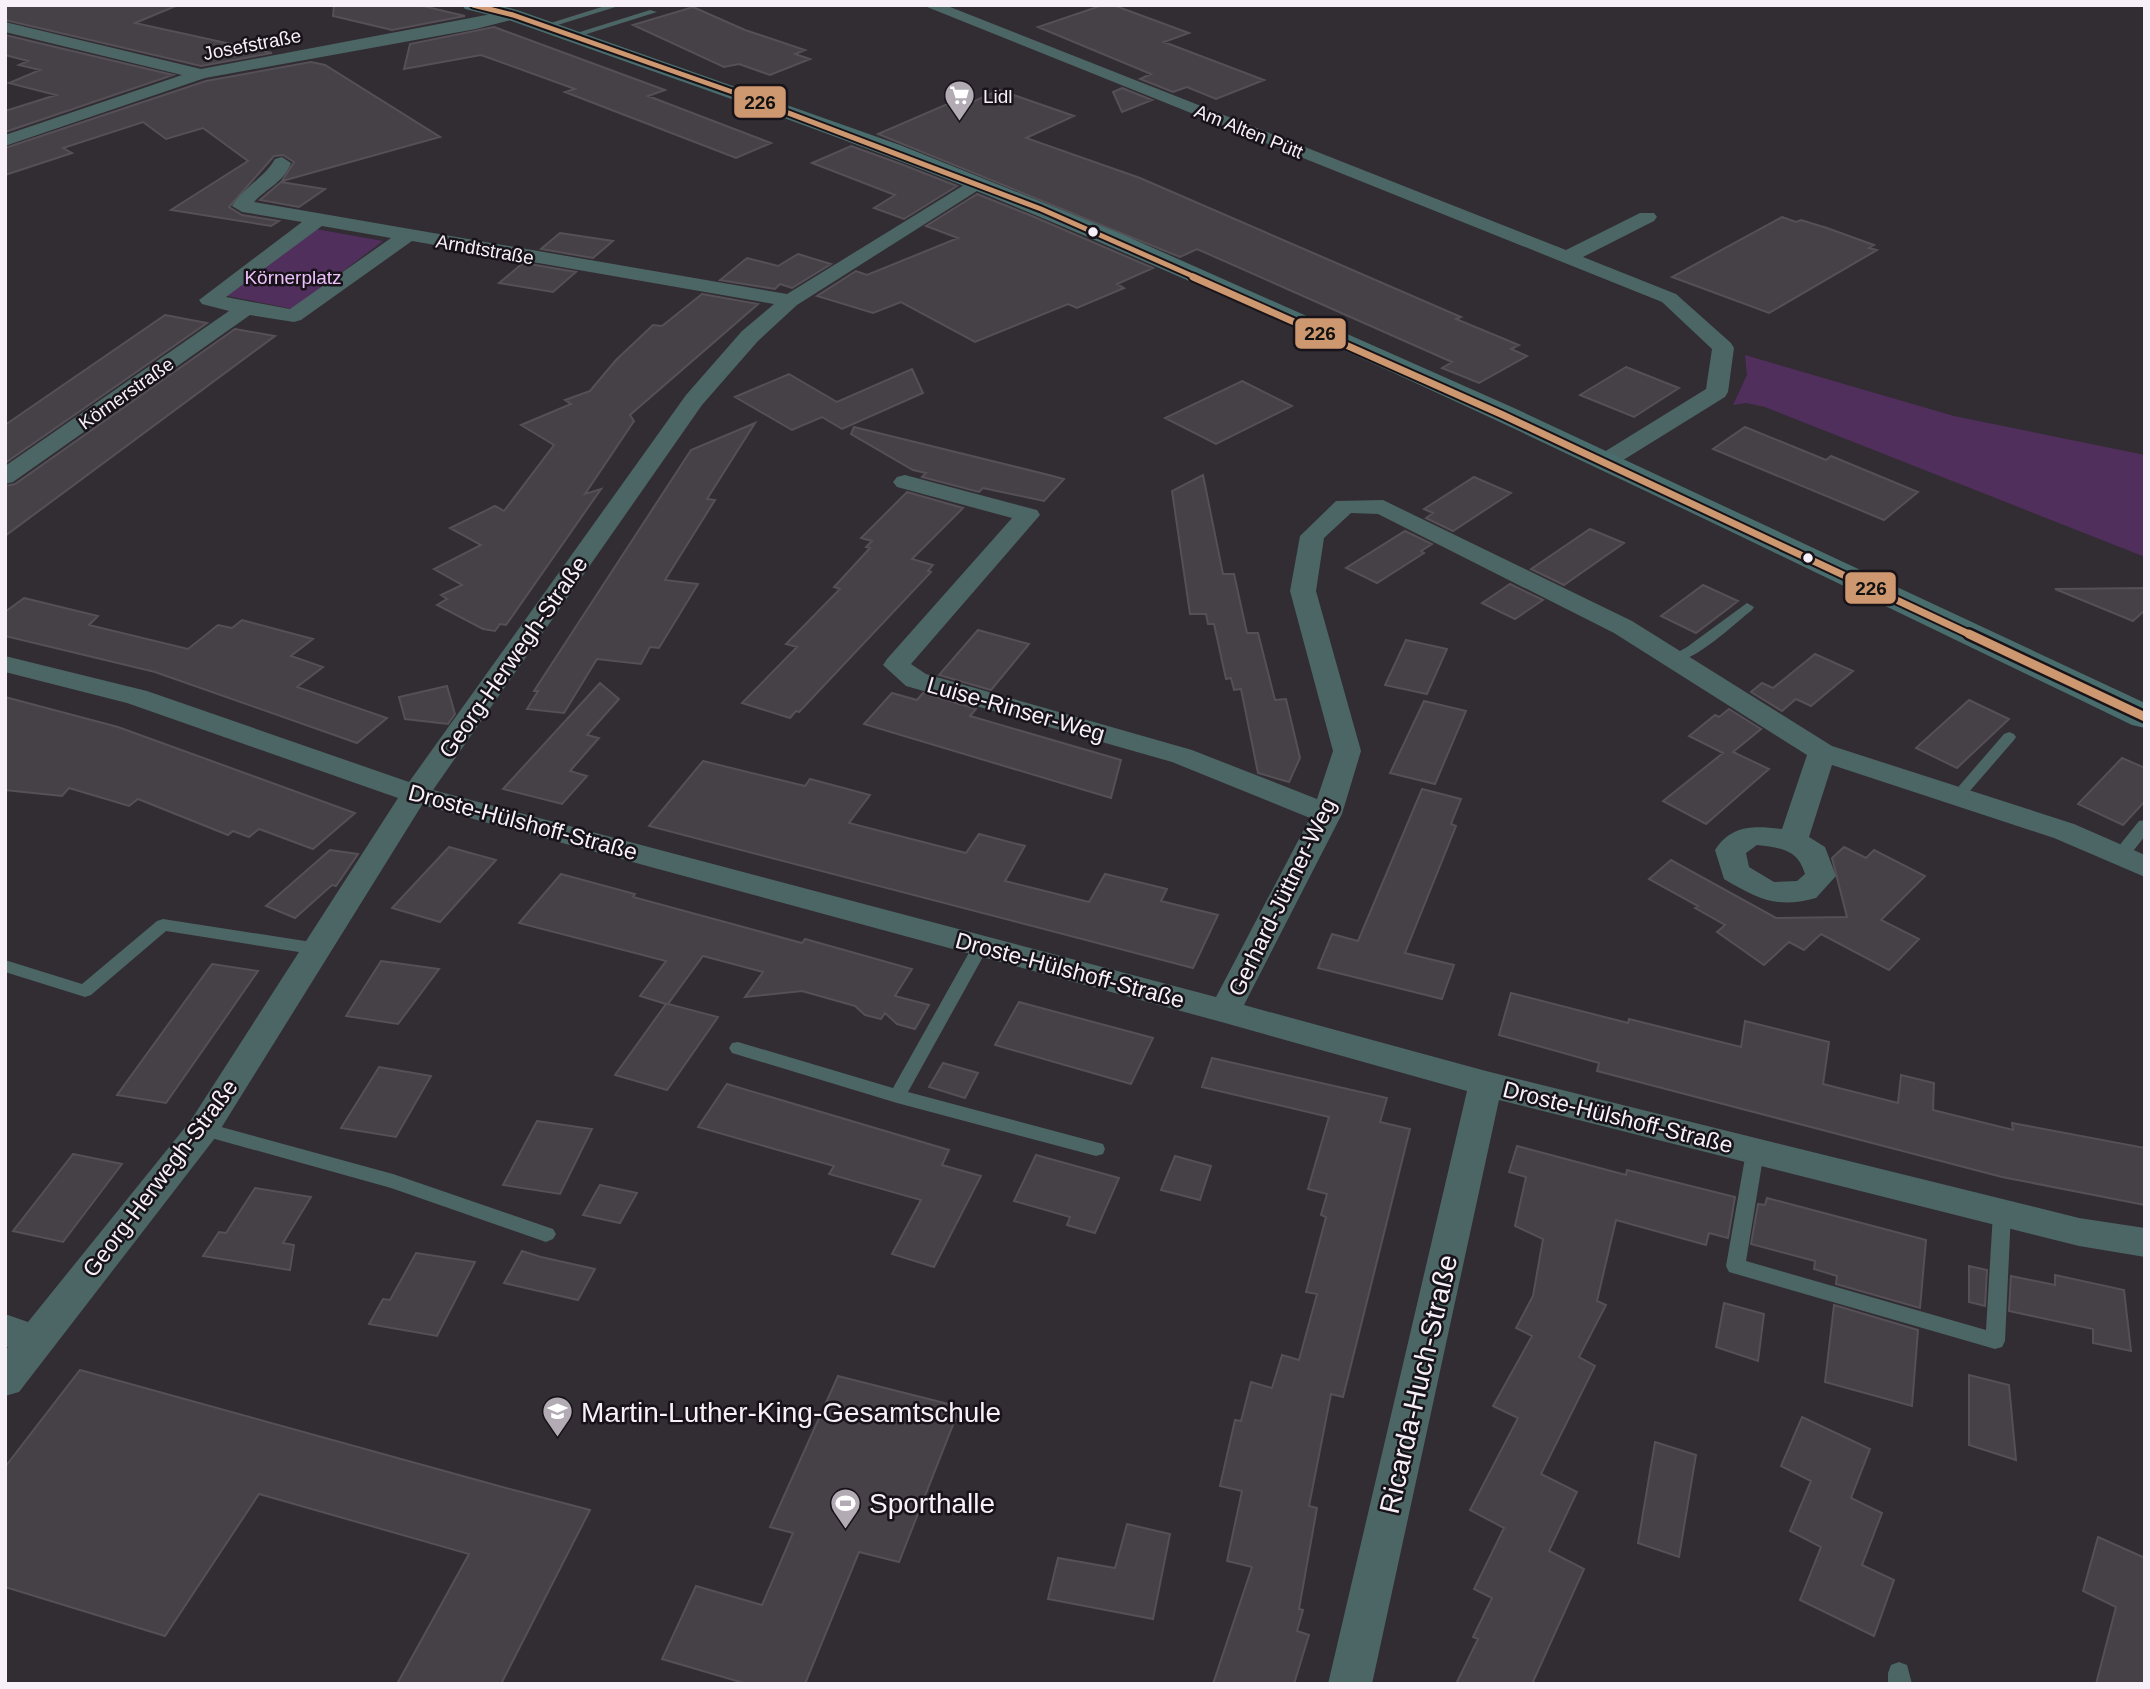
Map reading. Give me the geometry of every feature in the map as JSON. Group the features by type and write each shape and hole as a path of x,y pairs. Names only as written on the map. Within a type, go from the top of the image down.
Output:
{"main road":[{"path":"472,5 545,26 882,146 1114,239 1604,461 2145,717"}],"street":[{"name":"Am Alten Pütt","path":"930,5 1669,298 1723,348 1717,391 1604,461"},
{"name":"Josefstraße","path":"5,141 201,74 513,15"},
{"path":"5,27 201,74"},
{"name":"Arndtstraße","path":"282,163 280,171 246,195 242,206 790,301"},
{"name":"Georg-Herwegh-Straße","path":"5,1380 20,1335 203,1129 415,794 694,400 750,337 790,301 979,184"},
{"path":"1568,257 1647,217"},
{"path":"317,220 209,300 294,316 407,236"},
{"name":"Körnerstraße","path":"5,477 246,308"},
{"name":"Luise-Rinser-Weg","path":"905,482 1028,515 896,665 916,680 1182,756 1327,814"},
{"name":"Gerhard-Jüttner-Weg","path":"1225,1011 1327,814 1348,751 1303,591 1312,536 1345,506 1383,507 1623,627 1822,752 2064,831 2132,861"},
{"name":"Droste-Hülshoff-Straße","path":"5,664 137,697 415,794 1225,1011 1486,1084 2080,1232 2145,1243"},
{"path":"1793,839 1822,752"},
{"name":"Ricarda-Huch-Straße","path":"1350,1684 1486,1084"}],"lane":[{"path":"545,26 618,5"},
{"path":"571,36 653,12"},
{"path":"1673,659 1692,650 1747,607"},
{"path":"1958,796 2009,737"},
{"path":"2132,861 2145,825"},
{"path":"5,966 85,991 163,925 318,948"},
{"path":"897,1096 981,946"},
{"path":"738,1048 897,1096 1096,1149"},
{"path":"203,1129 393,1181 546,1234"},
{"path":"1755,1152 1736,1266 1996,1340 2002,1213"}],"green space":[{"name":"Körnerplatz","path":"316,229 383,241 293,309 223,295"},
{"path":"1745,355 1954,416 2145,455 2145,557 1765,407 1746,403 1733,405 1747,375"}],"building":[{"path":"5,5 178,5 135,23 272,53 201,66 5,20"},
{"path":"334,5 419,5 465,16 392,30 333,16"},
{"path":"1103,5 1113,5 1189,33 1164,42 1264,80 1216,99 1187,87 1173,92 1140,79 1151,74 1038,27"},
{"path":"693,7 745,30 805,50 795,54 810,59 770,75 739,64 724,67 633,25"},
{"path":"494,27 665,90 648,96 771,143 736,158 565,92 575,89 481,55 404,69 410,44"},
{"path":"5,35 173,75 5,132 5,111 56,95 9,83 40,70 19,65 28,61 5,55"},
{"path":"311,62 325,65 440,137 282,181 294,162 283,155 274,156 229,207 242,215 279,221 271,226 171,210 248,161 203,128 166,139 143,122 63,148 72,153 5,175 5,148 206,81"},
{"path":"1122,88 1152,100 1122,112 1113,92"},
{"path":"999,90 1074,116 1026,138 1140,178 1461,317 1456,319 1519,345 1511,349 1527,356 1479,383 1442,368 1452,362 1197,249 1180,257 878,134 959,99 970,103"},
{"path":"851,146 957,186 904,219 874,208 895,195 812,163"},
{"path":"281,182 325,189 299,207 260,200"},
{"path":"977,194 1153,268 1117,284 1124,288 1077,308 1068,304 975,342 901,302 873,313 817,296 856,271 867,275 958,238 926,226"},
{"path":"1782,217 1827,228 1874,245 1869,248 1877,250 1769,313 1672,277"},
{"path":"560,233 613,241 593,258 541,249"},
{"path":"798,254 831,264 792,288 780,284 775,289 720,280 747,258 778,266"},
{"path":"523,263 576,272 553,292 499,283"},
{"path":"702,294 758,304 630,415 634,421 585,494 601,489 506,625 500,624 495,631 483,629 437,605 447,599 441,595 462,585 434,569 481,545 450,528 495,506 504,511 554,445 521,425 571,404 565,400 590,391 616,360 653,325 662,326"},
{"path":"165,315 207,323 5,463 5,425"},
{"path":"235,329 275,336 5,536 5,486 15,484"},
{"path":"1626,367 1679,388 1634,417 1580,395"},
{"path":"912,369 923,393 842,429 822,417 792,430 735,397 789,374 837,402"},
{"path":"1242,381 1292,406 1216,444 1165,418"},
{"path":"755,423 707,499 715,500 665,580 698,584 659,648 650,647 641,664 597,659 564,713 527,709 538,691 534,691 691,450"},
{"path":"854,427 1064,479 1044,501 983,488 979,492 922,477 926,473 913,470 851,434"},
{"path":"1745,427 1826,460 1831,456 1918,492 1884,520 1713,449"},
{"path":"1203,475 1223,574 1234,574 1247,633 1258,633 1275,700 1286,699 1300,758 1289,782 1258,773 1241,689 1234,690 1231,678 1226,679 1214,624 1208,624 1206,614 1190,614 1172,491"},
{"path":"1474,477 1511,493 1453,531 1426,518 1433,513 1424,509"},
{"path":"907,492 963,508 912,559 933,565 928,571 931,572 799,712 796,711 790,718 742,703 797,647 786,644 840,589 834,587 870,548 866,547 872,541 861,538"},
{"path":"1590,529 1624,543 1564,585 1531,569"},
{"path":"1405,531 1432,544 1421,551 1424,553 1377,583 1346,568"},
{"path":"1510,584 1543,600 1515,619 1482,603"},
{"path":"1703,585 1738,601 1696,633 1661,616"},
{"path":"2145,588 2145,610 2133,621 2055,589"},
{"path":"24,598 98,616 89,625 188,649 218,625 232,628 242,620 313,639 291,656 323,667 297,687 387,718 357,743 155,672 5,636 5,612"},
{"path":"978,630 1029,644 991,690 939,675"},
{"path":"1406,640 1447,649 1427,694 1385,685"},
{"path":"1815,654 1853,671 1811,706 1796,699 1782,711 1751,692 1762,683 1773,688"},
{"path":"600,683 619,699 587,735 599,738 570,771 587,776 562,804 503,789"},
{"path":"447,686 455,714 448,724 405,719 399,697"},
{"path":"892,693 917,700 923,693 976,709 970,716 1121,760 1111,798 864,724"},
{"path":"5,697 118,727 355,813 313,849 259,829 249,837 233,831 228,835 138,799 129,806 69,788 62,796 5,790"},
{"path":"1969,700 2009,719 1957,768 1916,748"},
{"path":"1424,701 1466,711 1435,784 1390,773"},
{"path":"1729,709 1761,729 1733,752 1769,769 1706,824 1663,801 1723,753 1689,736 1715,715 1719,717"},
{"path":"2122,758 2145,768 2145,801 2123,825 2078,804"},
{"path":"703,761 805,786 810,779 870,795 849,823 966,853 979,834 1025,846 1005,881 1089,902 1105,874 1167,889 1161,901 1218,915 1193,968 649,826"},
{"path":"1422,789 1461,799 1451,824 1456,826 1405,953 1454,965 1442,999 1318,968 1332,934 1358,941"},
{"path":"449,847 496,860 440,922 392,908"},
{"path":"1844,847 1866,858 1874,850 1925,876 1881,920 1919,939 1889,970 1821,934 1804,950 1789,942 1764,965 1717,932 1725,925 1695,908 1698,906 1649,879 1671,860 1776,918 1847,917 1832,858"},
{"path":"330,850 358,854 336,886 332,885 295,918 266,906"},
{"path":"561,874 635,894 633,897 802,943 805,939 912,969 895,996 929,1005 915,1029 897,1024 885,1013 881,1019 865,1015 855,1006 802,991 745,997 763,972 703,956 668,1004 718,1017 667,1090 615,1075 666,1004 640,996 666,961 519,923"},
{"path":"381,961 439,969 398,1024 346,1016"},
{"path":"212,964 258,971 166,1103 117,1095"},
{"path":"1511,993 1628,1023 1629,1019 1741,1047 1745,1021 1829,1042 1823,1084 1898,1103 1901,1075 1934,1083 1933,1110 2013,1130 2012,1123 2145,1148 2145,1205 2002,1177 1597,1071 1599,1063 1499,1035"},
{"path":"1019,1002 1153,1038 1131,1084 995,1045"},
{"path":"1212,1058 1387,1098 1380,1122 1410,1129 1343,1397 1331,1394 1309,1506 1317,1508 1299,1609 1303,1610 1297,1631 1309,1635 1294,1684 1213,1684 1252,1567 1227,1561 1242,1491 1220,1486 1235,1420 1241,1421 1251,1382 1272,1388 1282,1355 1299,1360 1317,1294 1306,1292 1326,1217 1321,1215 1327,1194 1308,1189 1329,1117 1202,1087"},
{"path":"943,1063 978,1073 965,1098 929,1087"},
{"path":"379,1067 431,1076 396,1137 341,1128"},
{"path":"727,1084 949,1150 942,1165 981,1176 934,1267 892,1254 921,1200 829,1174 834,1166 698,1127"},
{"path":"537,1121 592,1129 560,1194 503,1185"},
{"path":"1517,1146 1626,1175 1627,1170 1735,1197 1728,1238 1709,1233 1706,1245 1616,1220 1597,1301 1606,1305 1579,1357 1595,1366 1541,1474 1577,1492 1549,1551 1584,1569 1532,1684 1456,1684 1478,1639 1473,1637 1492,1598 1474,1589 1504,1528 1470,1510 1518,1418 1493,1406 1532,1336 1516,1328 1533,1296 1543,1239 1515,1226 1526,1177 1509,1172"},
{"path":"73,1154 122,1164 63,1242 13,1231"},
{"path":"1036,1155 1119,1178 1095,1233 1067,1225 1070,1217 1014,1201"},
{"path":"1175,1156 1211,1166 1200,1200 1161,1190"},
{"path":"600,1185 637,1193 620,1223 583,1215"},
{"path":"255,1188 311,1197 283,1243 294,1245 290,1270 203,1256 219,1232 226,1233"},
{"path":"1767,1198 1926,1240 1920,1308 1836,1284 1837,1276 1814,1269 1815,1261 1751,1244 1758,1204 1765,1205"},
{"path":"522,1251 595,1269 578,1300 504,1283"},
{"path":"416,1253 475,1262 437,1336 369,1324 383,1299 390,1300"},
{"path":"1969,1266 1987,1270 1985,1306 1969,1302"},
{"path":"2055,1275 2124,1290 2131,1351 2093,1343 2093,1329 2009,1311 2011,1276 2055,1285"},
{"path":"1724,1303 1764,1314 1758,1361 1716,1347"},
{"path":"1834,1305 1918,1330 1912,1406 1825,1382"},
{"path":"80,1370 590,1510 501,1684 397,1684 469,1554 259,1494 165,1636 5,1587 5,1467"},
{"path":"1969,1375 2009,1385 2016,1460 1969,1445"},
{"name":"Sporthalle","path":"838,1376 960,1407 899,1562 859,1552 805,1684 747,1684 662,1659 696,1586 762,1605 793,1533 770,1527"},
{"path":"1802,1417 1870,1449 1851,1498 1882,1513 1862,1565 1894,1580 1874,1636 1800,1600 1821,1547 1790,1531 1811,1481 1781,1466"},
{"path":"1655,1442 1696,1455 1679,1557 1638,1543"},
{"path":"1127,1524 1170,1534 1153,1619 1048,1599 1058,1558 1115,1568"},
{"path":"2098,1537 2145,1558 2145,1684 2096,1684 2116,1607 2083,1591"}],"transit line":[{"name":"226","path":"473,5 513,15 741,95 1041,209 1503,415 2145,717"}],"place":[{"name":"Lidl","path":"960,123"},
{"name":"Martin-Luther-King-Gesamtschule","path":"558,1439"},
{"name":"Sporthalle","path":"846,1530"}]}
